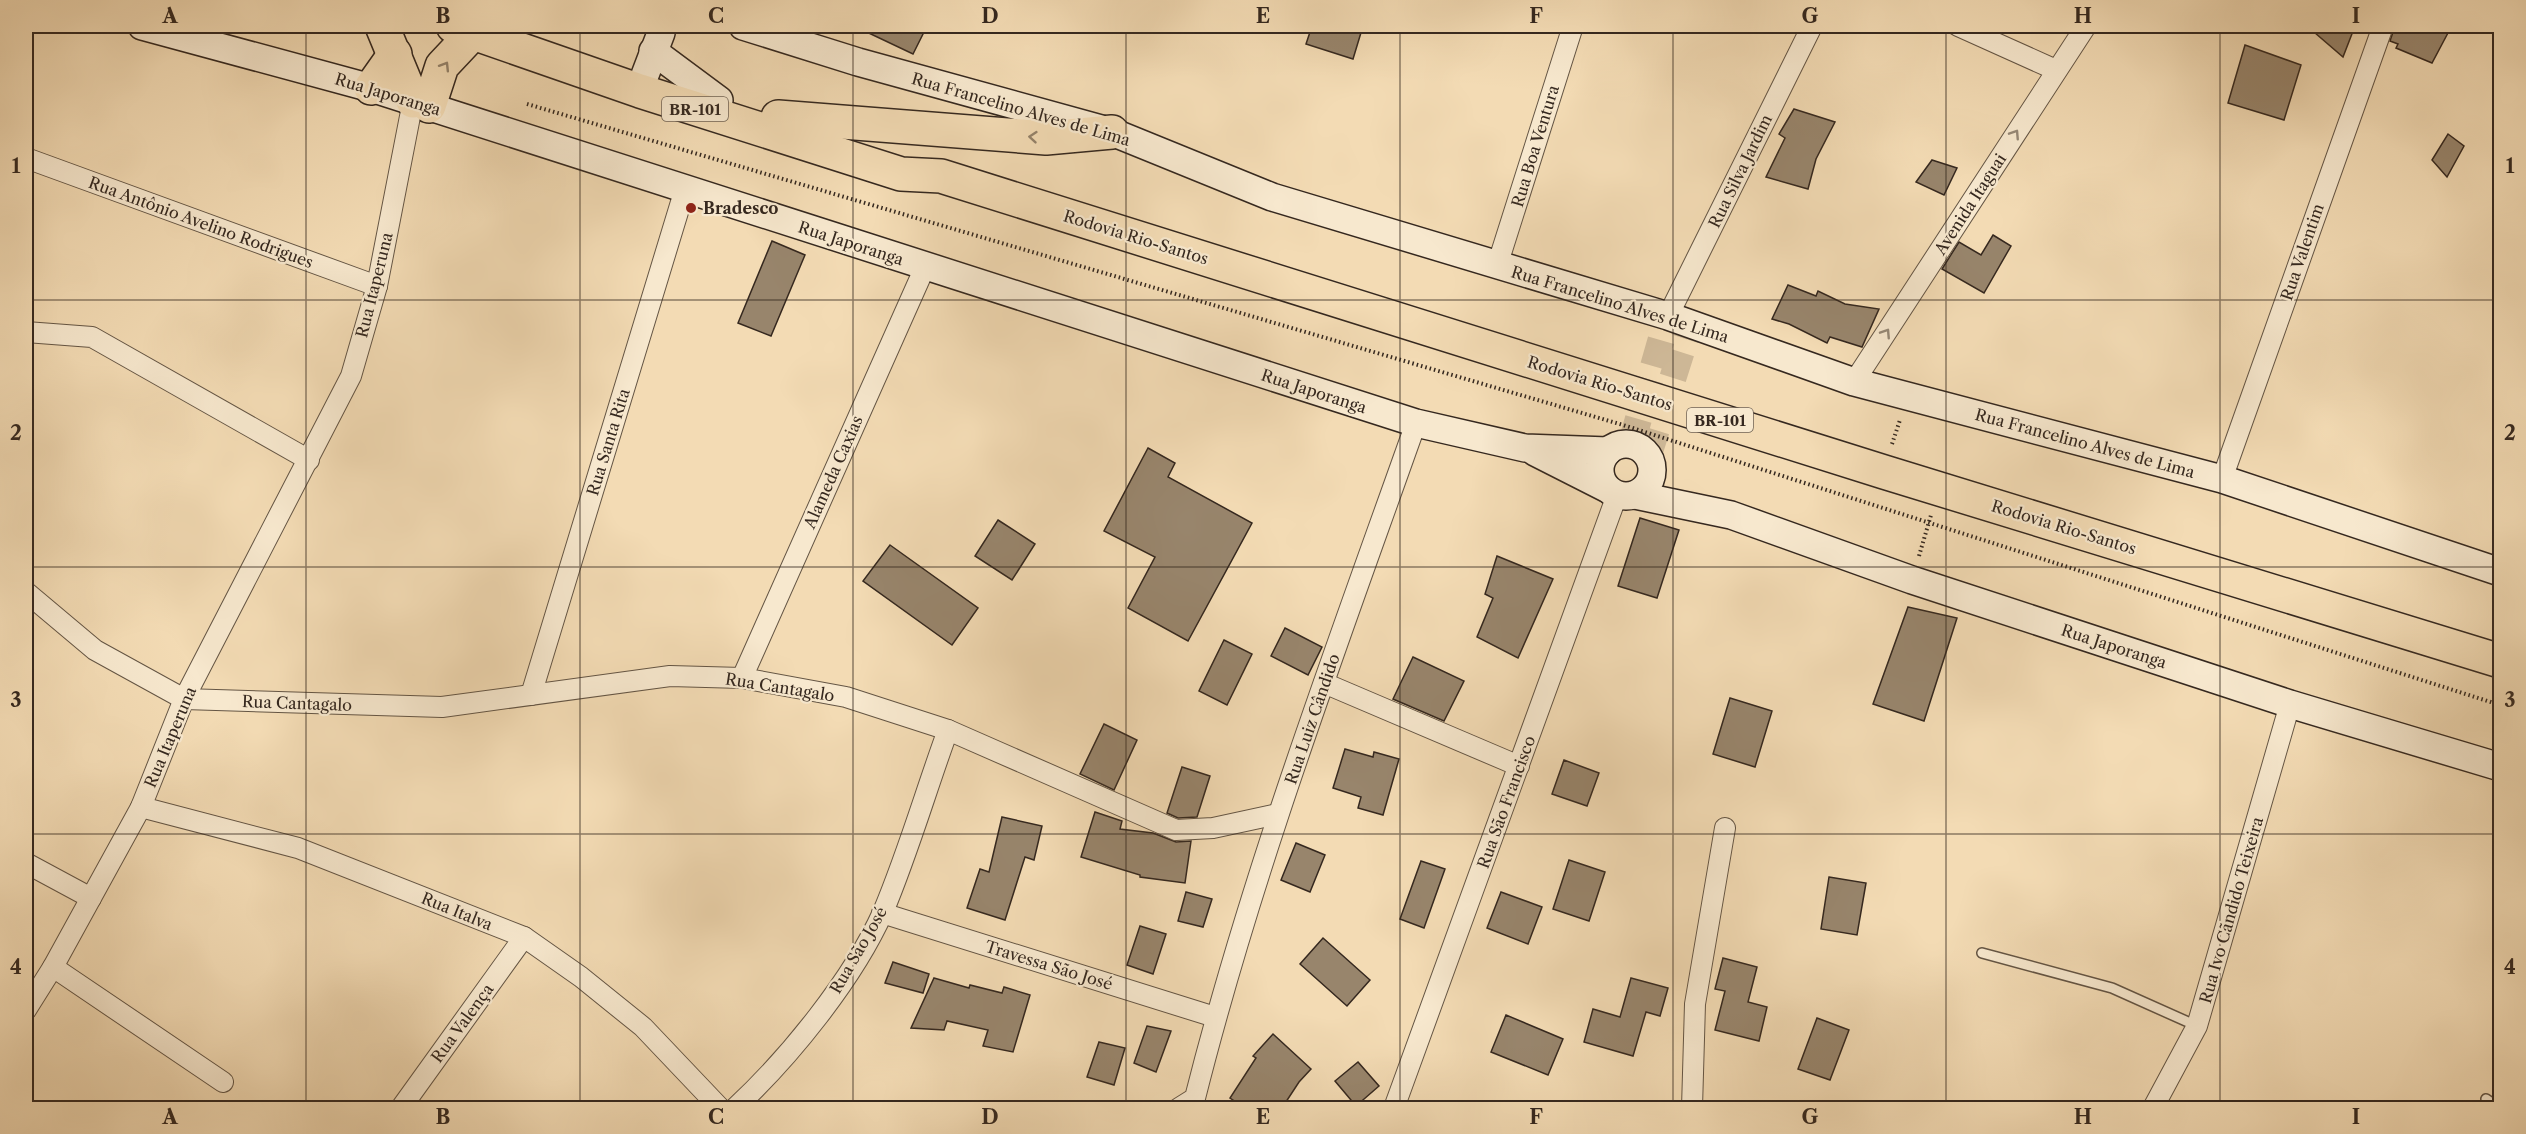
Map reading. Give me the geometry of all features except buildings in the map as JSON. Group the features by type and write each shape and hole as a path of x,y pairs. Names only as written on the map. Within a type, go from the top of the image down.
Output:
{"highway":[{"name":"Rodovia Rio-Santos","path":"506,26 656,46 719,100 915,157 941,176"},
{"path":"421,103 463,29"},
{"name":"Rodovia Rio-Santos","path":"463,29 640,91 902,174 941,176 2500,661"},
{"path":"372,88 389,40"},
{"path":"389,40 421,103"},
{"path":"778,117 1046,138 1112,132"}],"main road":[{"name":"Rua Japoranga","path":"142,26 421,103 925,267 1416,423 1526,448 1608,451"},
{"name":"Rua Francelino Alves de Lima","path":"743,26 858,62 1112,132 1272,197 1668,316 1854,382 2222,479 2500,572"},
{"path":"1623,444 1638,447 1647,456 1652,471 1647,485 1620,493 1600,473 1600,465 1608,451 1623,444"},
{"name":"Rua Japoranga","path":"1526,448 1620,493 1731,515 1911,580 2290,704 2500,767"},
{"name":"Rua Japoranga","path":"1652,471 1731,515"}],"street":[{"name":"Rua Boa Ventura","path":"1497,266 1573,26"},
{"name":"Rua Silva Jardim","path":"1668,316 1812,26"},
{"path":"1958,26 2056,70"},
{"name":"Avenida Itaguai","path":"1854,382 2086,26"},
{"name":"Rua Valentim","path":"2222,479 2383,26"},
{"name":"Rua Itaperuna","path":"26,1010 53,967 141,807 184,699 351,376 377,286 421,103"},
{"name":"Rua Antônio Avelino Rodrigues","path":"26,158 377,286"},
{"name":"Rua Santa Rita","path":"531,695 685,189"},
{"name":"Alameda Caxias","path":"742,678 925,267"},
{"path":"26,332 92,337 309,460"},
{"name":"Rua Luiz Cândido","path":"1179,1108 1195,1098 1215,1017 1278,814 1416,423"},
{"name":"Rua São Francisco","path":"1394,1108 1620,493"},
{"path":"26,592 95,650 184,699"},
{"name":"Rua Cantagalo","path":"184,699 442,707 670,676 742,678 846,697 948,730 1176,830 1213,828 1278,814"},
{"path":"1324,683 1518,766"},
{"name":"Rua Ivo Cãndido Teixeira","path":"2153,1108 2197,1026 2290,704"},
{"name":"Rua São José","path":"735,1108 765,1080 841,985 882,913 948,730"},
{"name":"Rua Italva","path":"141,807 298,848 524,937 581,977 642,1027 720,1108"},
{"path":"1692,1108 1695,1004 1725,828"},
{"path":"26,864 91,898"},
{"name":"Travessa São José","path":"882,913 1215,1017"},
{"name":"Rua Valença","path":"401,1108 524,937"},
{"path":"53,967 223,1082"}],"lane":[{"path":"1982,953 2112,988 2197,1026"},
{"path":"2486,1099 2499,1108"}],"path":[{"path":"527,104 1612,422 2500,705"},
{"path":"1911,580 1939,488"}],"tunnel":[{"path":"1631,445 1668,316"},
{"path":"1648,456 1690,324"}],"place":[{"name":"Bradesco","path":"691,208"}]}
